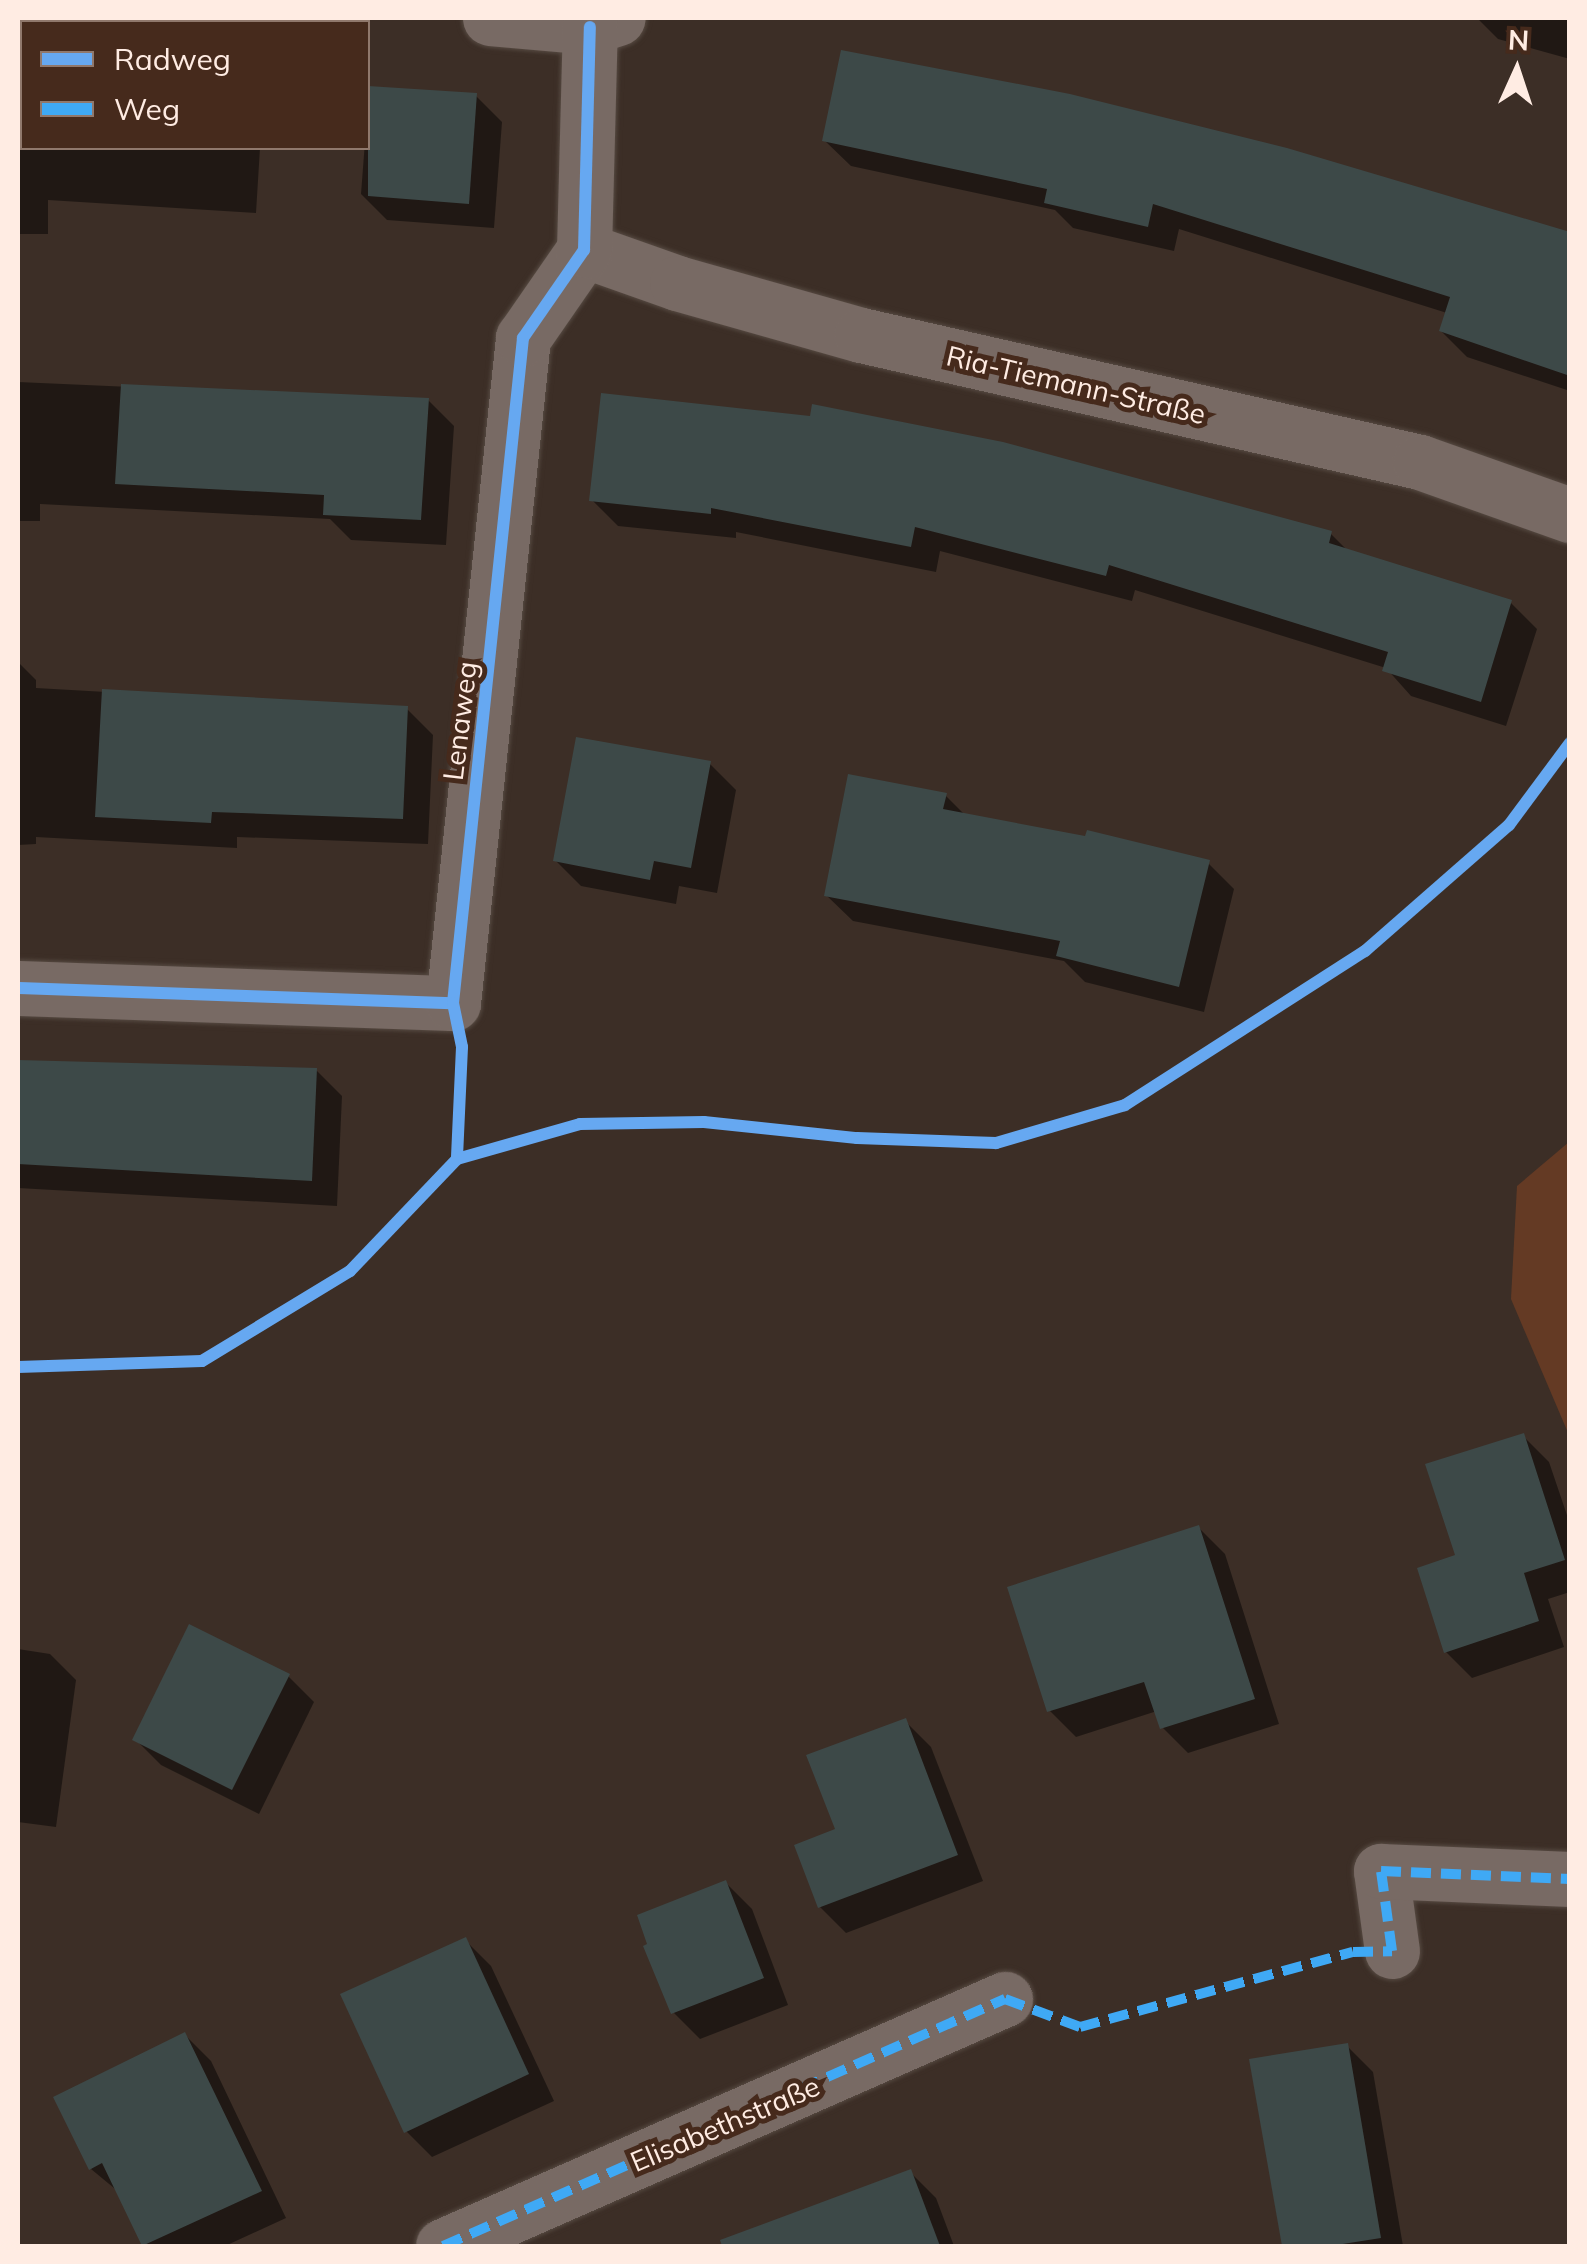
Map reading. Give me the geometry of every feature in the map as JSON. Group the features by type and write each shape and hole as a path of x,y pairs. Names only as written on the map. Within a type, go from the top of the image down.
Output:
{"street":[{"path":"490,18 604,22 584,250"},
{"name":"Ria-Tiemann-Straße","path":"584,250 677,284 861,335 1420,462 1570,515"},
{"name":"Lenaweg","path":"18,988 453,1003 523,338 584,250"},
{"path":"1392,1950 1382,1872 1570,1879"},
{"name":"Elisabethstraße","path":"443,2246 1005,1999"}],"shaded area":[{"path":"1569,1142 1569,1435 1511,1299 1517,1186"}],"building":[{"path":"841,50 1070,94 1287,148 1570,232 1570,376 1439,331 1450,297 1153,204 1148,227 1044,203 1047,189 822,141"},
{"path":"370,86 477,93 469,204 368,196"},
{"path":"121,384 429,398 421,520 323,515 324,495 115,484"},
{"path":"601,393 810,416 812,404 1003,442 1332,531 1329,543 1512,600 1481,702 1382,671 1388,652 1109,565 1106,576 915,527 911,547 711,508 711,514 589,501"},
{"path":"102,689 408,706 403,819 212,812 211,823 95,817"},
{"path":"576,737 711,761 691,868 654,861 650,880 553,861"},
{"path":"848,774 947,793 943,809 1085,836 1087,830 1210,860 1179,987 1056,956 1060,941 824,896"},
{"path":"18,1060 317,1068 312,1181 18,1164"},
{"path":"1524,1433 1565,1560 1524,1573 1539,1621 1444,1653 1417,1568 1455,1555 1425,1464"},
{"path":"1199,1525 1255,1699 1160,1729 1144,1682 1047,1712 1007,1587"},
{"path":"189,1624 290,1674 232,1790 132,1740"},
{"path":"906,1718 958,1855 818,1908 794,1845 835,1829 806,1755"},
{"path":"726,1880 764,1978 671,2014 643,1946 647,1944 637,1915"},
{"path":"466,1937 529,2074 404,2133 340,1994"},
{"path":"185,2032 262,2191 142,2246 102,2163 89,2170 53,2097"},
{"path":"1348,2043 1381,2238 1330,2246 1282,2246 1249,2059"},
{"path":"911,2169 940,2246 722,2246 720,2240"}],"marked path":[{"path":"443,2246 1005,1999 1080,2027 1353,1952 1392,1951 1381,1871 1570,1879"}],"cycle path":[{"path":"18,988 453,1003 523,338 584,250 590,27"},
{"path":"18,1367 202,1361 350,1271 457,1159 580,1124 704,1122 857,1138 996,1143 1125,1105 1365,951 1509,825 1570,743"},
{"path":"453,1003 462,1047 457,1159"}]}
